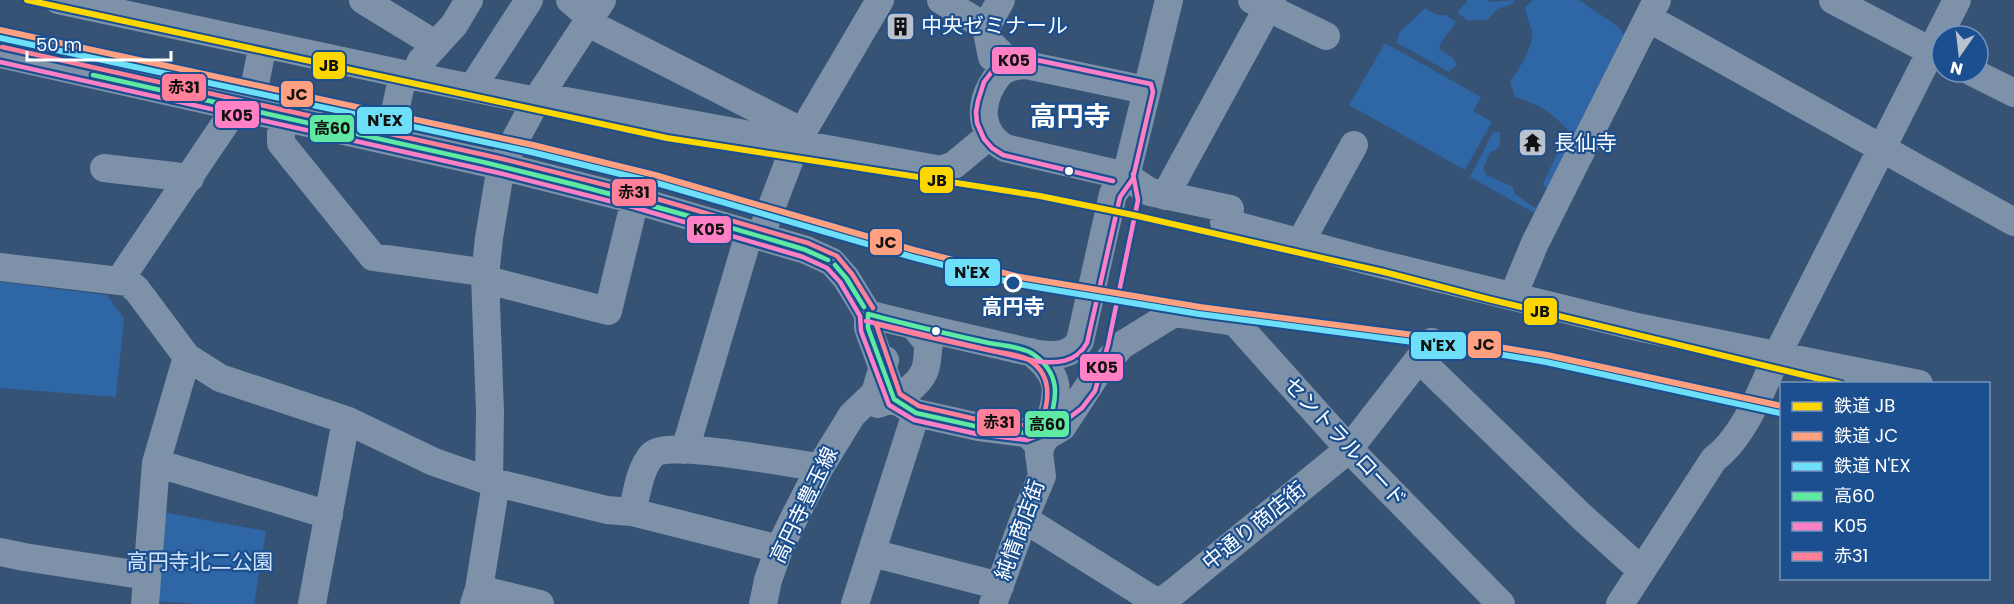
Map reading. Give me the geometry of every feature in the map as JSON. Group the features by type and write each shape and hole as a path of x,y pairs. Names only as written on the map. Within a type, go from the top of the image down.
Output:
{"street":[{"path":"58,0 132,8 263,44 472,88 536,100 555,99 800,137 941,170 954,165 990,135"},
{"path":"363,0 435,45"},
{"path":"388,140 409,75 454,26 469,0"},
{"path":"472,88 529,0"},
{"path":"570,0 585,13 596,10"},
{"path":"685,450 754,236 800,137 880,0"},
{"path":"941,0 987,34 1006,59 1146,90"},
{"path":"1001,0 987,34 993,60 983,112 990,135 1005,148 1126,176 1150,192 1230,209 1224,222 1300,243 1637,327 1909,382"},
{"path":"868,314 915,327 1031,352 1054,354 1076,348 1080,341 1113,194 1126,176 1169,0"},
{"path":"1833,0 1930,51"},
{"path":"1948,24 1957,0"},
{"path":"1165,196 1264,3 1326,36"},
{"path":"1513,296 1535,243 1646,8 1882,148 2014,222"},
{"path":"540,604 477,597 493,482 485,276 501,166 536,100 596,10"},
{"path":"596,10 596,27 800,137"},
{"path":"118,281 190,178 244,108 263,44"},
{"path":"0,54 501,166 634,200 806,250 832,262 846,278 868,314 868,328 874,339 882,369 905,406"},
{"path":"1620,604 1714,459 1725,452 1754,407 1882,148 1930,64"},
{"path":"987,95 996,77 1002,71 1010,66 1026,65"},
{"path":"1990,81 2014,93"},
{"path":"284,117 281,143 373,256 480,272 491,281 608,311 634,200"},
{"path":"1300,243 1354,145"},
{"path":"104,168 190,178"},
{"path":"856,410 905,406 979,427 1038,437 1041,444 1047,436 1062,427 1083,395 1101,343 1131,198 1126,176"},
{"path":"0,267 128,282 137,290 187,357 220,378 346,420 434,462 493,482 607,510 632,512 779,549"},
{"name":"セントラルロード","path":"1083,395 1104,365 1122,345 1174,313 1235,322 1349,449 1502,604"},
{"path":"855,604 872,553 905,406 913,385 924,372 929,344 915,327"},
{"name":"高円寺豊玉線","path":"763,604 768,580 779,549 820,467 856,410 875,393 889,351 896,341 915,327"},
{"name":"中通り商店街","path":"1168,601 1349,449 1426,351 1581,516 1641,570"},
{"name":"純情商店街","path":"996,595 1042,476 1038,437 1054,410 1057,387 1053,375 1045,363 1031,352"},
{"path":"0,552 146,590 156,463 187,357"},
{"path":"312,604 346,420"},
{"path":"632,512 641,476 651,456 658,451 685,450 766,458 820,467"},
{"path":"156,463 329,515"},
{"path":"1024,519 1168,601"},
{"path":"872,553 996,595"}],"green space":[{"path":"1467,0 1488,0 1490,2 1515,0 1512,4 1497,9 1487,20 1467,20 1457,12"},
{"path":"1533,0 1579,0 1616,25 1624,34 1547,189 1543,184 1568,130 1544,109 1515,97 1510,82 1531,42 1532,30 1525,7"},
{"path":"1425,8 1437,15 1446,15 1456,22 1439,49 1453,58 1457,65 1449,72 1397,43 1399,33"},
{"path":"1385,43 1481,97 1473,111 1492,122 1465,170 1349,105"},
{"path":"1493,132 1500,132 1500,145 1495,151 1491,151 1483,168 1486,175 1513,187 1515,194 1535,208 1542,198 1540,216 1470,177"},
{"path":"0,282 107,295 124,318 116,397 0,388"},
{"name":"高円寺北二公園","path":"163,512 266,531 254,604 154,601"}],"rail line":[{"name":"JB","path":"27,0 667,138 1040,196 1133,215 1384,272 1833,382"},
{"name":"JC","path":"0,30 533,145 655,175 914,250 1020,277 1200,307 1475,343 1547,355 1780,406"},
{"name":"N'EX","path":"0,38 531,152 653,182 912,257 1018,284 1199,314 1474,350 1546,362 1780,413"}],"transit line":[{"name":"赤31","path":"2,47 503,159 637,193 808,243 837,256 852,274 873,308"},
{"name":"K05","path":"1113,181 1003,155 992,148 984,139 977,123 976,112 984,82 994,69 1002,63 1027,58 1151,84 1153,92 1133,178"},
{"name":"K05","path":"0,62 499,173 633,207 803,257 827,268 840,282 860,316 861,331 889,405 914,420 977,434 1027,440 1053,430 1082,408 1095,391 1108,345 1138,200 1133,174"},
{"name":"高60","path":"93,75 483,162"},
{"name":"高60","path":"93,75 483,162"},
{"name":"高60","path":"483,162 607,193 728,227"},
{"name":"高60","path":"483,162 577,185 728,227"},
{"name":"K05","path":"866,321 1035,361 1058,362 1077,355 1087,343 1120,197 1132,180"},
{"name":"高60","path":"728,227 776,241"},
{"name":"高60","path":"728,227 776,241"},
{"name":"高60","path":"776,241 828,260"},
{"name":"高60","path":"776,241 806,250 828,260"},
{"name":"高60","path":"835,265 847,279 864,307"},
{"name":"高60","path":"835,265 864,307"},
{"name":"高60","path":"868,314 1018,348 1033,354 1048,369 1054,385 1054,403 1049,423 1025,433 979,427 916,413 894,399 868,328 868,314"},
{"name":"赤31","path":"876,324 1029,360 1041,372 1047,386 1047,401 1043,417 1024,425 980,420 919,406 900,394 876,324"}],"place":[{"name":"中央ゼミナール","path":"900,26"},
{"name":"長仙寺","path":"1533,143"},
{"name":"高円寺","path":"1013,283"}],"district":[{"name":"高円寺","path":"1070,117"}]}
